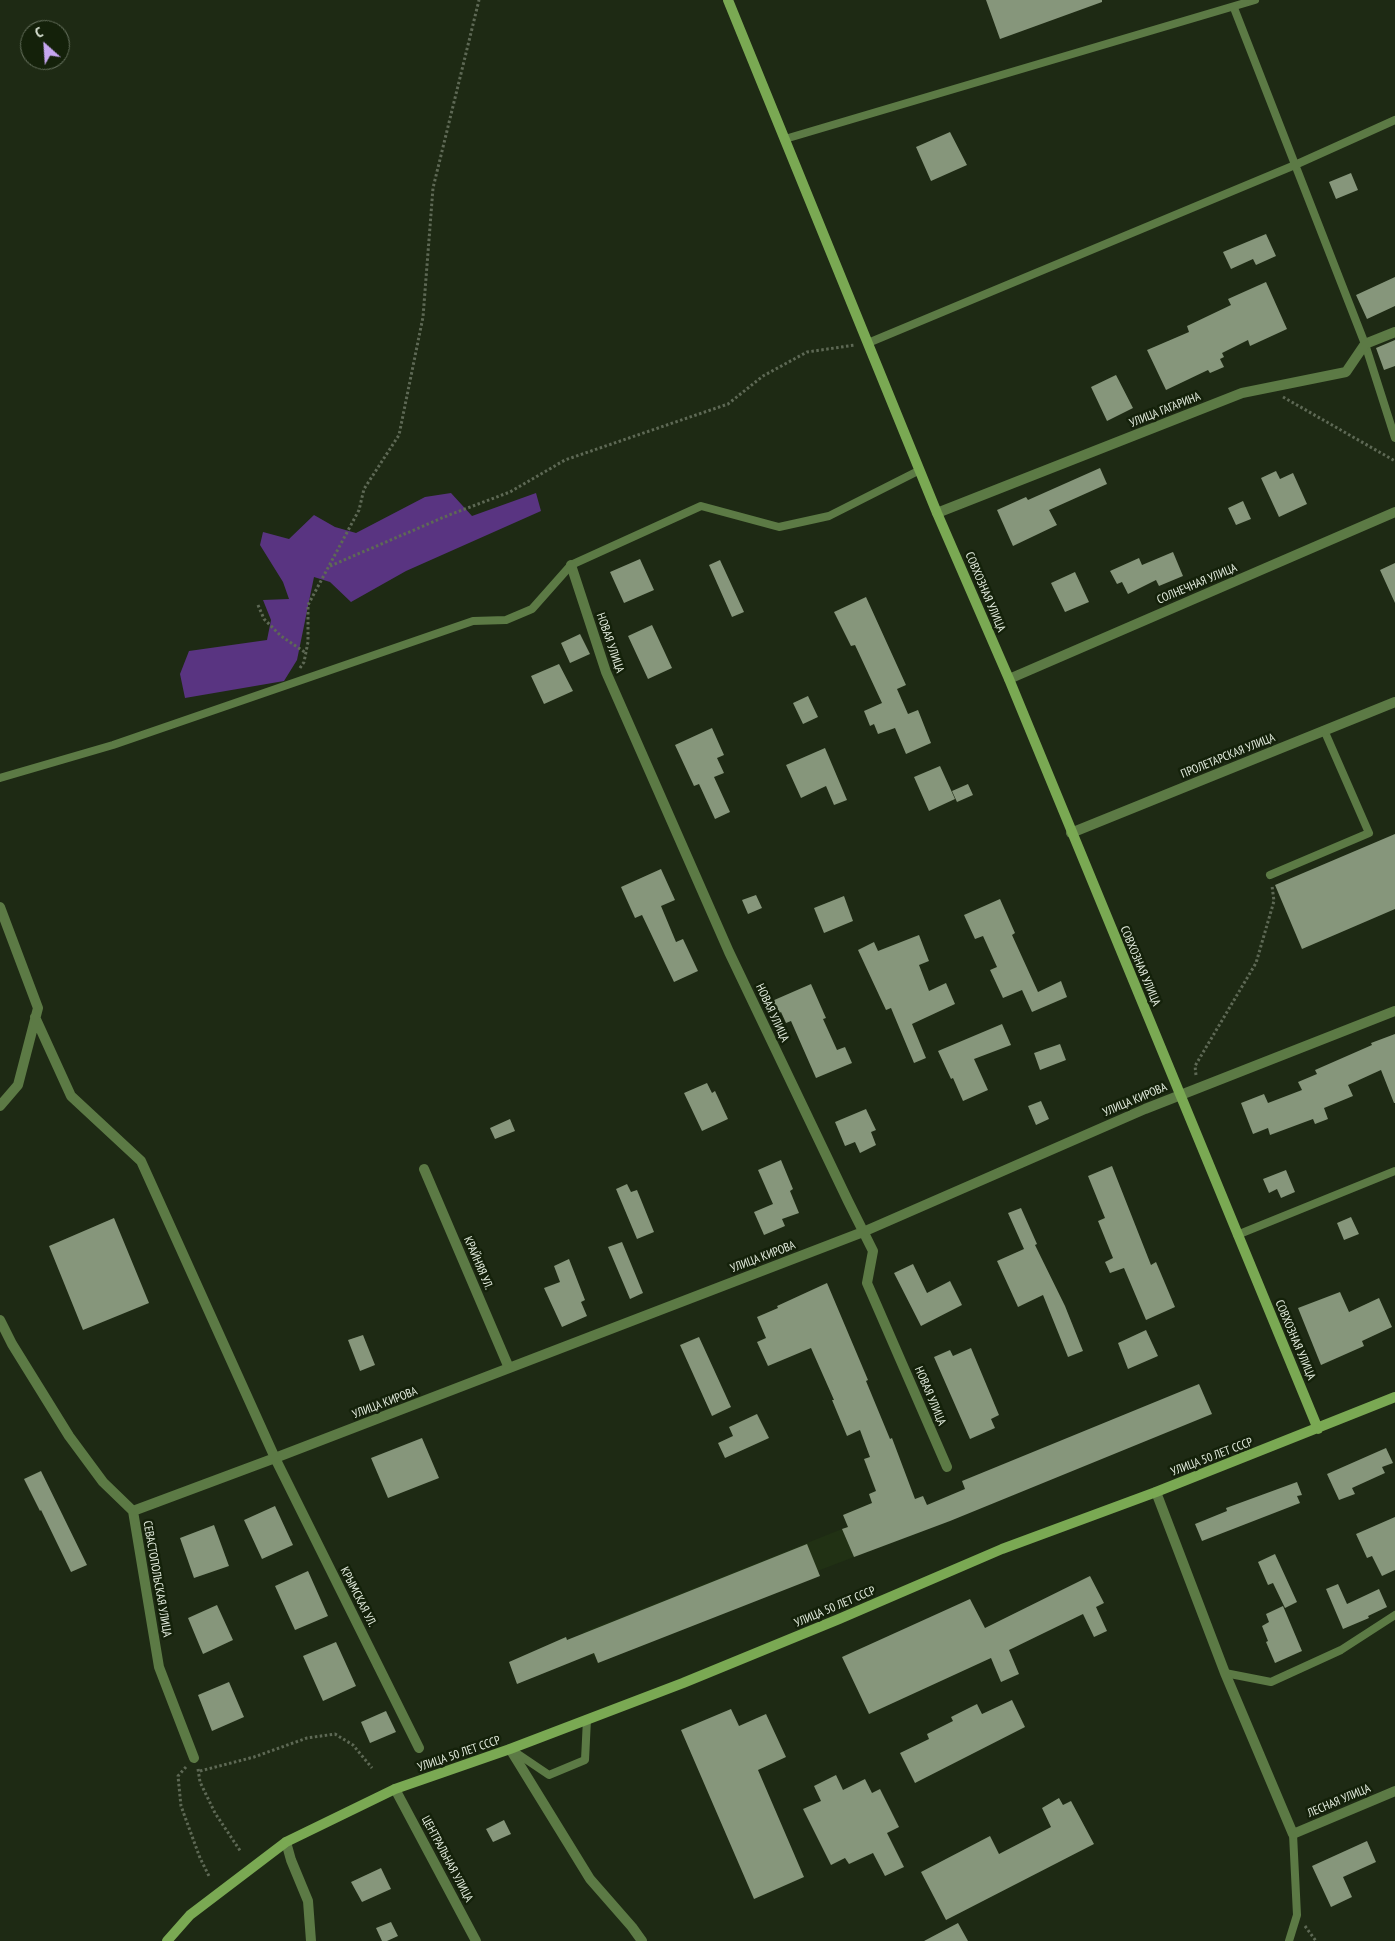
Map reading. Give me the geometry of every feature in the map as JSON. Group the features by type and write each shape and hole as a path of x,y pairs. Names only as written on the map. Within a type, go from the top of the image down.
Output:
{"main road":[{"name":"СОВХОЗНАЯ УЛИЦА","path":"728,0 920,470 1009,679 1318,1429"},
{"name":"УЛИЦА 50 ЛЕТ СССР","path":"166,1941 190,1915 286,1842 395,1789 587,1720 840,1619 1002,1549 1318,1429 1395,1396"}],"street":[{"path":"1365,344 1395,332"},
{"name":"УЛИЦА ГАГАРИНА","path":"938,513 1242,393 1346,372 1365,344"},
{"name":"СОЛНЕЧНАЯ УЛИЦА","path":"1009,679 1395,512"},
{"name":"НОВАЯ УЛИЦА","path":"571,565 606,672 729,952 873,1251 868,1282 947,1467"},
{"name":"ПРОЛЕТАРСКАЯ УЛИЦА","path":"1071,833 1395,702"},
{"path":"0,907 38,1008 18,1085 0,1106"},
{"name":"УЛИЦА КИРОВА","path":"133,1511 863,1232 1180,1094 1395,1011"},
{"name":"КРЫМСКАЯ УЛ.","path":"35,1017 71,1096 141,1161 275,1458 419,1748"},
{"name":"КРАЙНЯЯ УЛ.","path":"424,1168 509,1368"},
{"name":"СЕВАСТОПОЛЬСКАЯ УЛИЦА","path":"0,1320 12,1344 70,1436 103,1482 133,1511 159,1667 194,1758"},
{"path":"1156,1492 1225,1673 1293,1834"},
{"path":"510,1749 590,1879 642,1941"},
{"name":"ЦЕНТРАЛЬНАЯ УЛИЦА","path":"395,1789 476,1941"},
{"name":"ЛЕСНАЯ УЛИЦА","path":"1293,1834 1395,1791"},
{"path":"286,1842 291,1860 308,1902 311,1941"}],"lane":[{"path":"784,139 1234,8 1255,0"},
{"path":"1234,8 1365,344 1395,438"},
{"path":"868,343 1295,165 1395,120"},
{"path":"0,778 113,745 473,621 506,620 532,609 571,565 701,506 779,527 828,516 920,470"},
{"path":"1270,875 1369,833 1324,730"},
{"path":"1238,1235 1395,1171"},
{"path":"1225,1673 1271,1682 1341,1650 1395,1615"},
{"path":"510,1749 549,1775 585,1760 587,1720"},
{"path":"1289,1941 1297,1915 1293,1834"}],"path":[{"path":"288,684 304,662 308,642 308,605 359,510 364,489 399,435 423,317 433,188 479,0"},
{"path":"330,566 449,515 510,492 566,460 728,404 763,376 807,352 868,343"},
{"path":"1268,388 1395,461"},
{"path":"258,605 264,619 281,636 306,652"},
{"path":"1197,1088 1195,1066 1256,964 1274,901 1270,875"},
{"path":"199,1771 254,1757 307,1738 335,1734 353,1745 372,1768"},
{"path":"209,1876 200,1858 181,1806 178,1776 194,1758 199,1771 200,1782 214,1813 241,1852"}],"shaded area":[{"path":"451,493 472,516 536,493 541,511 406,571 351,602 330,582 314,577 297,660 284,681 185,698 180,674 189,651 267,640 271,620 263,600 289,599 283,582 260,545 263,532 289,539 314,515 335,527 356,533 425,497"},
{"path":"842,1529 854,1557 593,1657 583,1632"}],"building":[{"path":"986,0 1102,0 1102,2 1000,39"},
{"path":"950,132 967,165 931,181 916,147"},
{"path":"1351,173 1358,190 1336,199 1329,182"},
{"path":"1266,234 1276,256 1256,265 1253,259 1231,269 1223,252"},
{"path":"1395,277 1395,306 1367,319 1356,295"},
{"path":"1266,282 1287,329 1250,346 1248,340 1222,353 1224,357 1220,359 1224,367 1210,373 1208,370 1166,390 1147,350 1189,332 1187,326 1231,305 1228,299"},
{"path":"1395,340 1395,366 1384,370 1376,348"},
{"path":"1116,375 1133,408 1107,421 1091,387"},
{"path":"1100,468 1107,484 1049,510 1057,525 1013,546 997,510 1026,497 1028,500"},
{"path":"1276,471 1280,479 1293,473 1307,504 1279,517 1261,478"},
{"path":"1243,501 1251,519 1236,525 1228,508"},
{"path":"1173,552 1183,576 1159,586 1156,580 1128,594 1122,582 1117,584 1110,571 1139,558 1142,565"},
{"path":"640,559 654,590 624,603 610,572"},
{"path":"720,560 744,612 732,617 709,565"},
{"path":"1395,563 1395,603 1380,570"},
{"path":"1075,572 1089,602 1065,612 1051,583"},
{"path":"866,597 906,685 897,689 908,714 918,710 931,743 906,754 895,728 878,734 874,724 870,726 864,711 882,703 855,645 851,646 834,612"},
{"path":"652,625 672,668 648,679 628,636"},
{"path":"580,634 590,654 570,663 561,643"},
{"path":"559,664 573,691 544,704 531,676"},
{"path":"808,696 818,717 803,724 793,703"},
{"path":"712,728 724,755 717,758 724,773 714,777 730,812 715,819 699,784 694,786 675,745"},
{"path":"825,748 847,800 834,805 826,786 801,798 786,765"},
{"path":"940,766 955,799 929,811 914,777"},
{"path":"968,784 973,795 957,802 952,791"},
{"path":"1395,834 1395,909 1302,949 1275,885"},
{"path":"661,869 675,900 661,906 676,942 683,939 698,971 674,982 642,915 635,918 621,887"},
{"path":"756,895 762,908 748,914 742,900"},
{"path":"844,896 853,921 824,933 814,908"},
{"path":"1000,899 1015,933 1012,935 1038,992 1061,981 1067,997 1032,1012 1022,990 1003,998 990,970 997,967 983,936 975,939 964,915"},
{"path":"919,935 929,961 919,965 929,991 946,983 955,1004 912,1024 926,1058 914,1063 891,1008 886,1010 858,950 874,942 878,951"},
{"path":"811,984 826,1018 823,1019 837,1050 845,1047 852,1063 816,1078 791,1021 786,1023 781,1012 777,1014 772,1001"},
{"path":"1002,1024 1011,1045 974,1059 988,1090 963,1101 938,1051"},
{"path":"1395,1034 1395,1103 1381,1070 1348,1085 1353,1096 1324,1108 1328,1119 1315,1124 1313,1119 1270,1135 1268,1128 1253,1134 1241,1103 1264,1094 1268,1103 1302,1090 1298,1082 1317,1074 1315,1070 1372,1045 1371,1043"},
{"path":"1060,1044 1066,1060 1040,1070 1034,1053"},
{"path":"707,1083 712,1093 715,1091 728,1119 702,1131 684,1093"},
{"path":"1041,1101 1049,1119 1036,1125 1028,1106"},
{"path":"866,1109 876,1130 871,1132 876,1145 860,1153 855,1142 845,1146 835,1122"},
{"path":"510,1119 515,1131 495,1139 490,1128"},
{"path":"781,1160 793,1189 790,1191 799,1213 782,1219 785,1226 764,1235 754,1212 773,1204 758,1170"},
{"path":"1112,1166 1151,1265 1156,1262 1175,1307 1146,1320 1124,1268 1110,1273 1105,1262 1113,1258 1098,1221 1105,1218 1088,1176"},
{"path":"1286,1170 1295,1192 1281,1198 1277,1189 1269,1193 1263,1179"},
{"path":"627,1184 631,1192 637,1190 654,1232 637,1239 616,1189"},
{"path":"1021,1208 1037,1244 1035,1245 1065,1306 1083,1351 1068,1357 1043,1295 1018,1307 997,1261 1024,1249 1008,1213"},
{"path":"1351,1217 1359,1234 1344,1240 1337,1223"},
{"path":"114,1218 149,1303 83,1330 49,1246"},
{"path":"622,1242 643,1293 630,1299 608,1247"},
{"path":"569,1259 585,1300 581,1302 587,1316 562,1327 544,1288 560,1282 554,1266"},
{"path":"913,1264 927,1293 950,1281 962,1305 921,1326 894,1273"},
{"path":"827,1283 868,1380 866,1381 890,1439 892,1438 915,1499 923,1496 927,1505 965,1489 962,1481 1199,1384 1212,1414 950,1521 854,1557 842,1529 848,1527 843,1515 872,1503 869,1494 876,1491 864,1459 870,1457 860,1430 847,1436 832,1400 834,1400 811,1348 768,1366 757,1342 766,1338 757,1317"},
{"path":"1340,1292 1349,1312 1379,1298 1392,1327 1362,1341 1364,1346 1321,1365 1298,1308"},
{"path":"1146,1330 1158,1356 1128,1369 1118,1343"},
{"path":"363,1335 375,1365 360,1371 348,1340"},
{"path":"699,1337 731,1407 712,1416 680,1345"},
{"path":"971,1348 999,1415 991,1419 995,1428 970,1439 934,1357 950,1350 953,1356"},
{"path":"757,1414 769,1438 725,1458 718,1443 733,1436 729,1427"},
{"path":"422,1438 439,1478 388,1498 371,1458"},
{"path":"1386,1448 1393,1463 1382,1467 1385,1473 1352,1488 1355,1494 1339,1500 1327,1474"},
{"path":"41,1471 87,1565 71,1572 24,1479"},
{"path":"1297,1482 1302,1495 1297,1496 1300,1503 1202,1541 1195,1524 1227,1511 1226,1508"},
{"path":"275,1506 293,1545 262,1559 244,1520"},
{"path":"1395,1517 1395,1570 1382,1576 1372,1556 1367,1558 1356,1534"},
{"path":"214,1525 229,1566 194,1578 180,1538"},
{"path":"807,1544 820,1576 598,1663 594,1653 517,1684 509,1662 566,1637 567,1640"},
{"path":"1275,1554 1297,1602 1285,1608 1273,1583 1268,1585 1258,1562"},
{"path":"308,1571 328,1616 295,1630 275,1586"},
{"path":"1090,1576 1104,1603 1096,1607 1107,1631 1094,1637 1083,1614 1009,1650 1019,1674 1001,1682 991,1658 869,1714 842,1657 970,1599 985,1628"},
{"path":"1338,1584 1347,1604 1379,1589 1387,1607 1368,1616 1369,1618 1343,1629 1326,1589"},
{"path":"217,1605 233,1640 203,1654 188,1618"},
{"path":"1283,1606 1302,1651 1275,1663 1266,1642 1268,1641 1262,1626 1269,1622 1266,1614"},
{"path":"336,1642 356,1686 323,1701 303,1656"},
{"path":"229,1682 244,1717 212,1731 198,1695"},
{"path":"1012,1700 1025,1727 915,1783 900,1753 929,1739 927,1734 953,1721 951,1717 977,1704 982,1714"},
{"path":"731,1709 739,1726 766,1714 786,1757 758,1770 804,1877 754,1899 681,1730"},
{"path":"386,1711 396,1732 370,1743 361,1722"},
{"path":"836,1775 843,1790 865,1779 872,1793 880,1789 899,1827 887,1833 904,1867 885,1876 873,1853 849,1864 845,1858 831,1865 803,1809 821,1801 814,1786"},
{"path":"1059,1798 1063,1805 1071,1801 1094,1844 946,1920 921,1872 990,1836 999,1854 1051,1827 1042,1808"},
{"path":"504,1820 511,1834 493,1842 486,1829"},
{"path":"1367,1841 1376,1862 1343,1877 1352,1897 1331,1907 1312,1866"},
{"path":"381,1868 391,1889 362,1902 351,1882"},
{"path":"391,1922 398,1936 382,1941 376,1928"},
{"path":"958,1923 968,1941 924,1941"}]}
